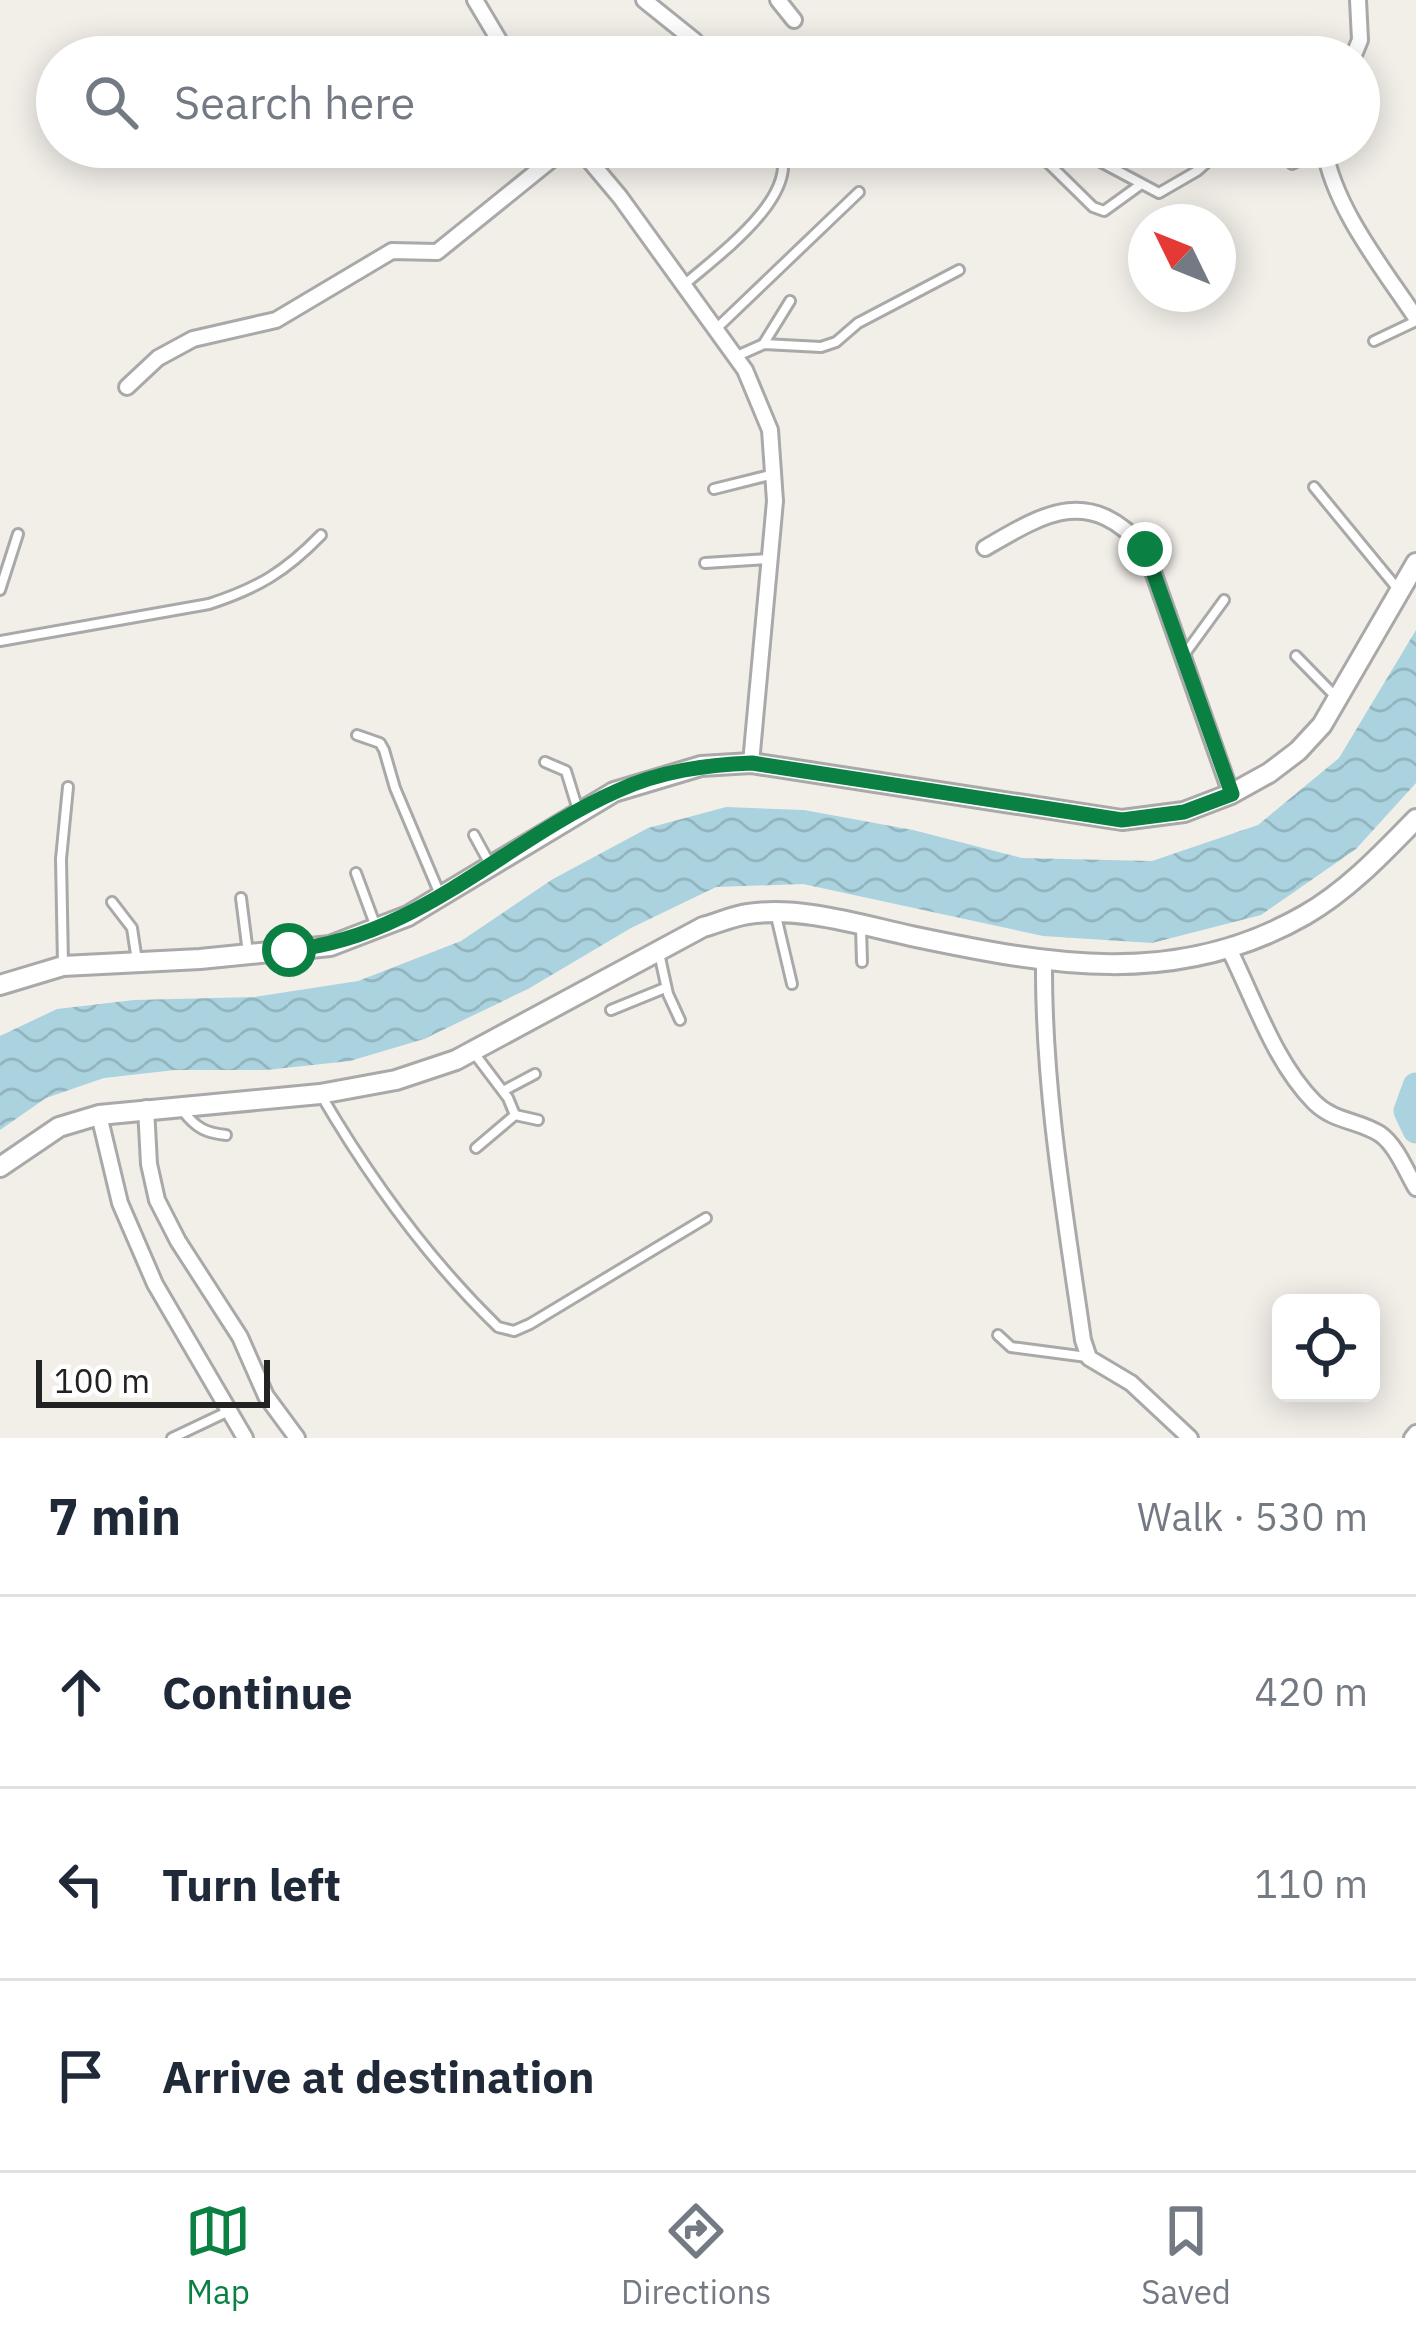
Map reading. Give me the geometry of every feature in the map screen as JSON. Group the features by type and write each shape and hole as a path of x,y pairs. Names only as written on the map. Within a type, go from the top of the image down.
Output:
{"street":[{"path":"475,0 496,36"},
{"path":"644,0 690,36"},
{"path":"778,0 794,20"},
{"path":"1358,0 1360,36"},
{"path":"127,387 158,358 194,339 276,320 392,251 437,251 541,168"},
{"path":"596,168 736,357 761,404 774,474 752,763"},
{"path":"1328,168 1416,319"},
{"path":"985,548 1048,512 1068,508 1108,520 1133,535 1145,549 1232,794"},
{"path":"0,985 63,966 330,946 442,898 614,792 701,766 752,763 1122,820 1184,812 1232,794 1298,751 1322,724 1416,563"},
{"path":"0,1167 59,1127 99,1114 320,1094 396,1080 473,1052 659,949 704,927 748,914 860,925 1044,961 1117,967 1229,950 1306,914 1367,869 1416,819"},
{"path":"1229,950 1285,1067 1303,1090 1332,1117 1387,1140 1416,1188"},
{"path":"1044,961 1043,1030 1050,1102 1083,1340 1089,1358 1131,1383 1190,1438"},
{"path":"146,1108 148,1164 158,1201 239,1337 266,1396 297,1438"},
{"path":"99,1114 120,1203 155,1284 244,1438"}],"lane":[{"path":"683,285 742,235 773,198 785,168"},
{"path":"1053,168 1093,207 1104,211 1140,185"},
{"path":"1110,168 1159,193 1198,168"},
{"path":"716,329 859,192"},
{"path":"736,357 764,344 821,347 836,342 858,323 959,270"},
{"path":"764,344 790,301"},
{"path":"1374,341 1416,319"},
{"path":"714,489 774,474"},
{"path":"1313,487 1400,591"},
{"path":"0,590 18,534"},
{"path":"0,641 209,604 274,578 321,535"},
{"path":"705,563 769,559"},
{"path":"1183,656 1224,600"},
{"path":"1296,656 1337,699"},
{"path":"357,735 380,743 384,750 395,788 442,898"},
{"path":"544,762 566,771 578,812"},
{"path":"63,966 61,859 68,788"},
{"path":"474,835 492,867"},
{"path":"356,873 377,929"},
{"path":"241,898 248,955"},
{"path":"112,902 132,928 137,962"},
{"path":"775,914 792,984"},
{"path":"860,925 862,962"},
{"path":"659,949 666,988 680,1020"},
{"path":"611,1010 666,988"},
{"path":"473,1052 515,1114 538,1120"},
{"path":"502,1091 535,1074"},
{"path":"320,1094 384,1190 498,1327 514,1331 530,1324 706,1218"},
{"path":"179,1105 194,1126 226,1136"},
{"path":"476,1148 515,1114"},
{"path":"998,1335 1012,1347 1089,1358"},
{"path":"172,1438 229,1412"}],"water":[{"path":"1416,630 1416,783 1356,849 1261,915 1152,943 1043,936 803,884 716,887 631,928 528,989 424,1039 350,1061 104,1078 46,1098 0,1130 0,1036 57,1009 134,1000 254,997 358,981 461,941 553,879 648,828 726,807 804,810 913,830 1022,858 1152,861 1258,825 1339,758"}],"waterway":[{"path":"1416,1086 1407,1111 1416,1130"}],"route":[{"path":"289,950 330,946 408,916 614,792 701,766 752,763 1122,820 1184,812 1232,794 1145,549"}]}
